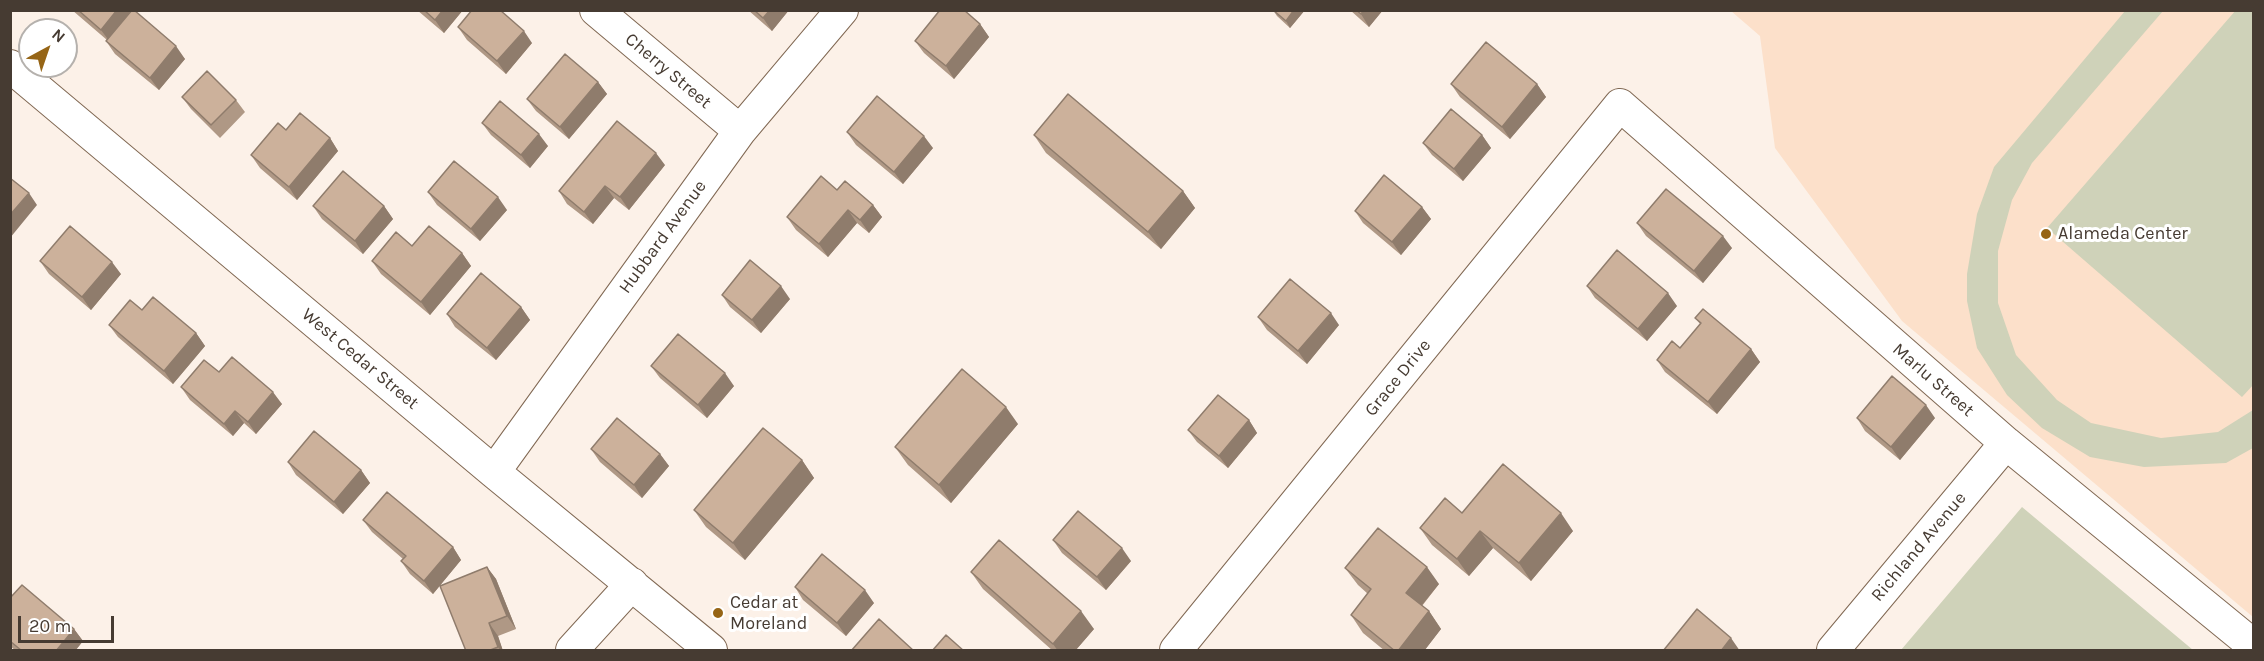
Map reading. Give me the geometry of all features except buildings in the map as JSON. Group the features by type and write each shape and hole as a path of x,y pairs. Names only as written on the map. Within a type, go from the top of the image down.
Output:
{"street":[{"name":"Cherry Street","path":"596,10 740,131"},
{"name":"Hubbard Avenue","path":"494,472 740,131 842,10"},
{"name":"West Cedar Street","path":"10,66 711,651"},
{"name":"Marlu Street","path":"1620,105 2006,443 2253,646"},
{"name":"Grace Drive","path":"1176,651 1620,105"},
{"name":"Richland Avenue","path":"1833,651 2006,443"},
{"path":"572,651 632,584"}],"shaded area":[{"name":"Alameda Center","path":"1731,11 2253,11 2253,617 1902,321 1775,148 1760,36"}],"green space":[{"path":"2236,10 2254,11 2254,384 2242,397 2047,228"},
{"path":"2125,11 2163,11 2032,163 2012,200 1998,251 1998,303 2016,355 2057,400 2091,423 2161,438 2218,432 2253,410 2253,448 2226,463 2144,467 2090,457 2042,428 2007,395 1977,348 1967,301 1967,274 1977,214 1994,167"},
{"path":"2022,507 2193,650 1901,650"}],"place":[{"name":"Alameda Center","path":"2046,234"},
{"name":"Cedar at Moreland","path":"718,613"}]}
